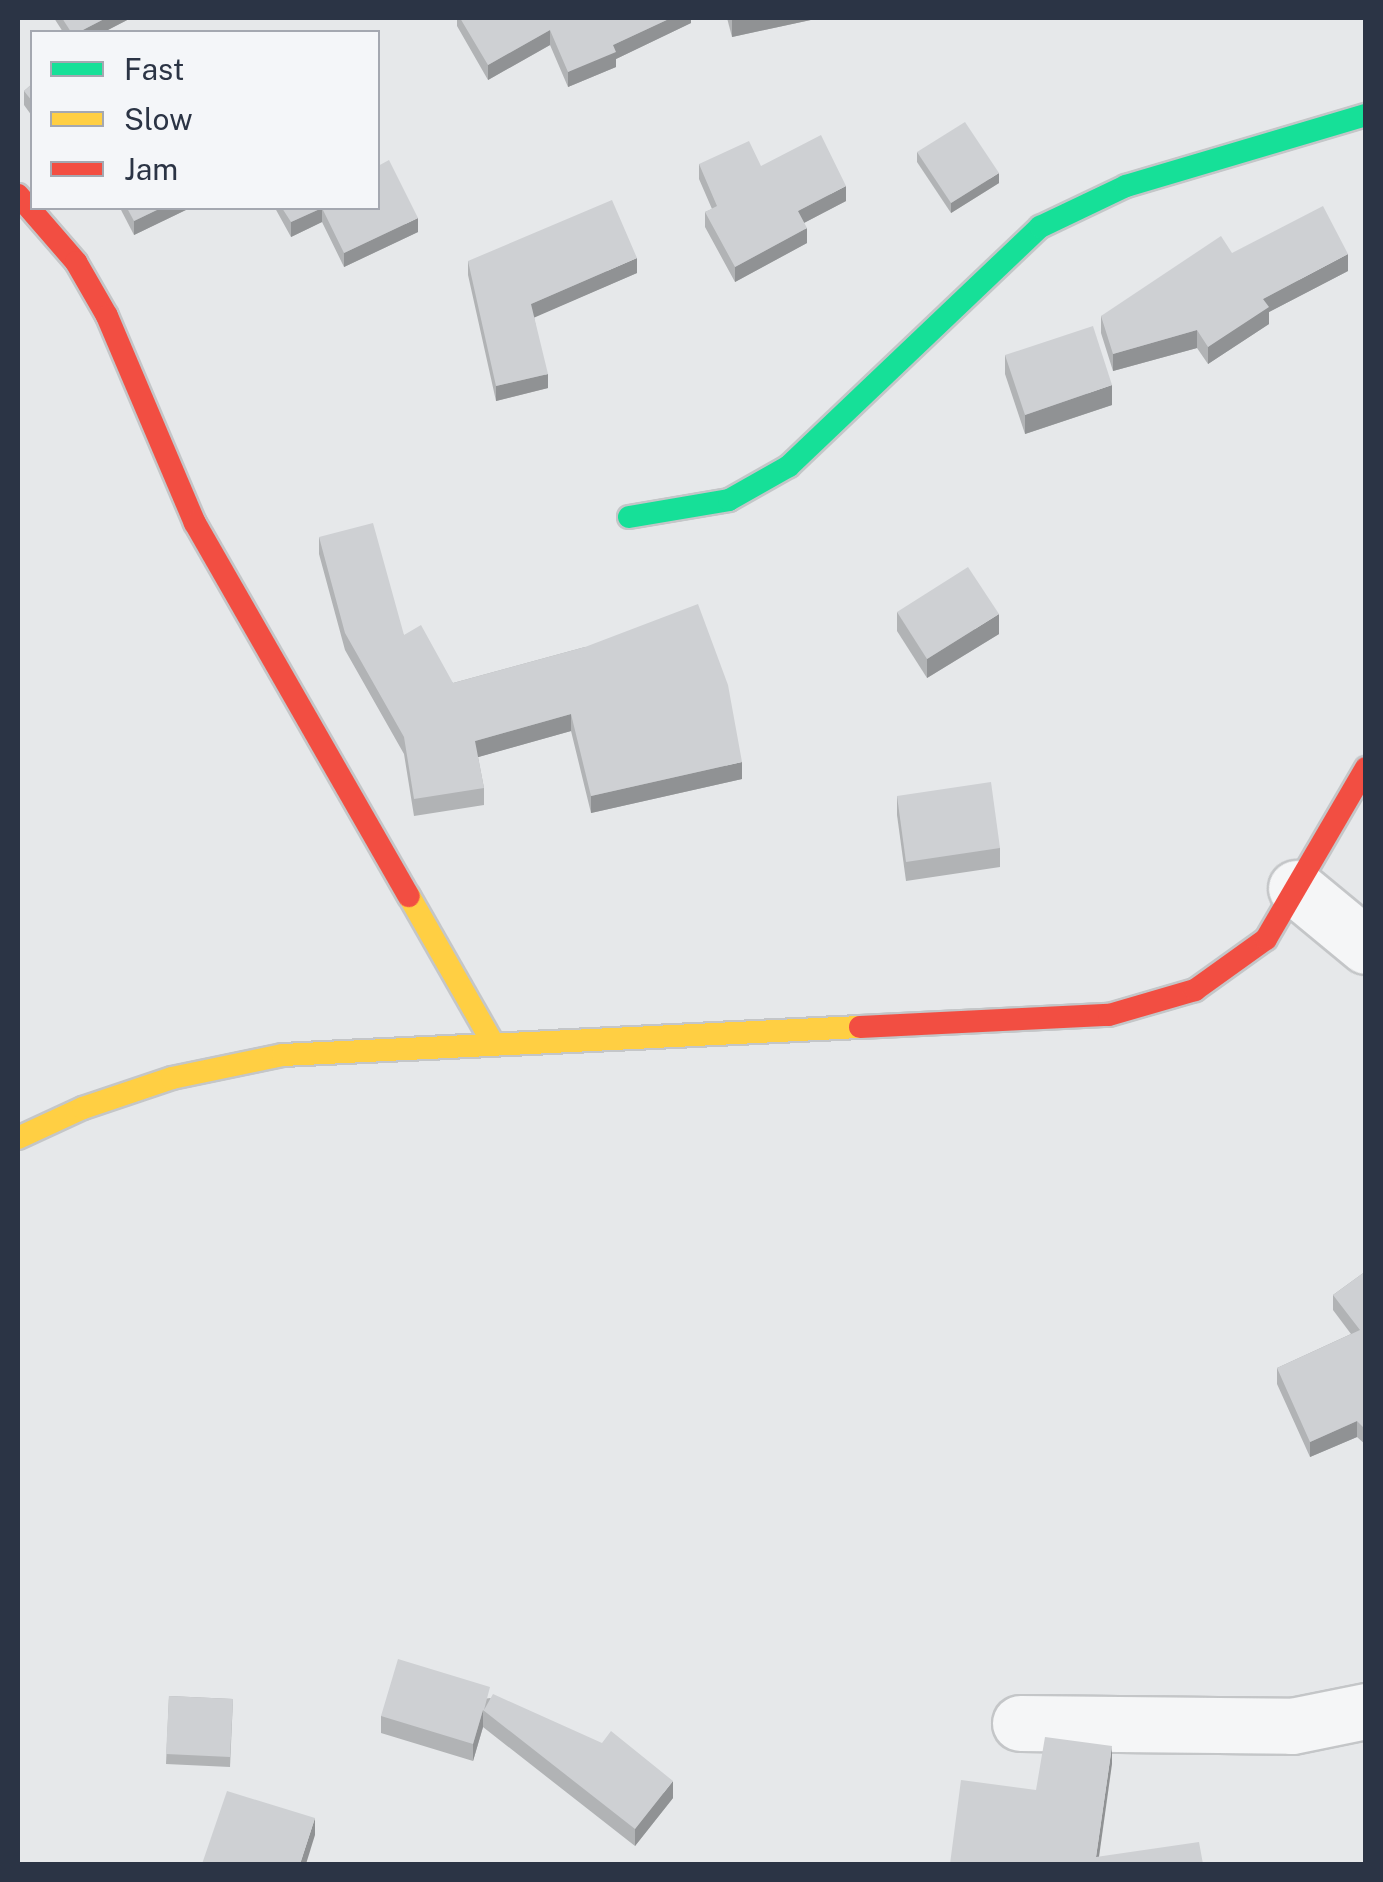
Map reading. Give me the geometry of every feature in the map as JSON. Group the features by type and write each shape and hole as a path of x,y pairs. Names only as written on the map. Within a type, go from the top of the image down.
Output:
{"street":[{"path":"628,517 729,500 789,466 1040,228 1126,186 1366,115"},
{"path":"31,210 76,262 107,316 195,523 493,1043"},
{"path":"18,1138 83,1108 172,1078 282,1055 1109,1015 1195,990 1266,939 1366,768"},
{"path":"1296,888 1366,946"},
{"path":"1020,1723 1292,1726 1366,1711"}],"building":[{"path":"62,18 106,18 83,30 70,30"},
{"path":"460,18 671,18 613,45 616,52 568,72 550,30 488,65"},
{"path":"965,122 999,173 951,203 917,152"},
{"path":"821,135 846,186 798,211 807,228 735,267 705,212 717,206 699,164 749,141 761,166"},
{"path":"389,160 418,218 344,253 323,210 380,210 380,165"},
{"path":"612,200 637,258 531,304 548,374 496,386 468,261"},
{"path":"1323,206 1348,254 1263,299 1269,307 1208,347 1197,330 1113,354 1101,316 1221,236 1232,253"},
{"path":"128,210 157,210 134,221"},
{"path":"283,210 318,210 291,222"},
{"path":"1093,326 1112,385 1025,415 1005,355"},
{"path":"373,523 404,635 421,625 453,683 585,647 698,604 728,685 742,762 591,796 571,714 475,741 484,788 414,799 404,737 345,633 319,537"},
{"path":"968,567 999,614 927,659 897,612"},
{"path":"991,782 1000,848 906,862 897,796"},
{"path":"1366,1271 1366,1430 1357,1421 1310,1442 1277,1368 1360,1330 1333,1295"},
{"path":"398,1659 490,1687 484,1710 493,1694 602,1743 611,1731 673,1781 635,1829 483,1710 473,1744 381,1716"},
{"path":"169,1696 233,1699 230,1757 166,1754"},
{"path":"1045,1737 1112,1746 1096,1857 1199,1842 1203,1864 950,1864 961,1780 1036,1790"},
{"path":"227,1791 315,1818 300,1864 202,1864"}],"traffic: fast":[{"path":"629,517 729,500 789,466 1040,227 1126,186 1366,115"}],"traffic: slow":[{"path":"409,896 493,1043"},
{"path":"18,1138 83,1108 172,1078 283,1055 860,1027"}],"traffic: jam":[{"path":"18,195 30,209"},
{"path":"31,210 76,262 107,316 195,523 409,896"},
{"path":"860,1027 1109,1015 1195,990 1266,939 1366,768"}]}
